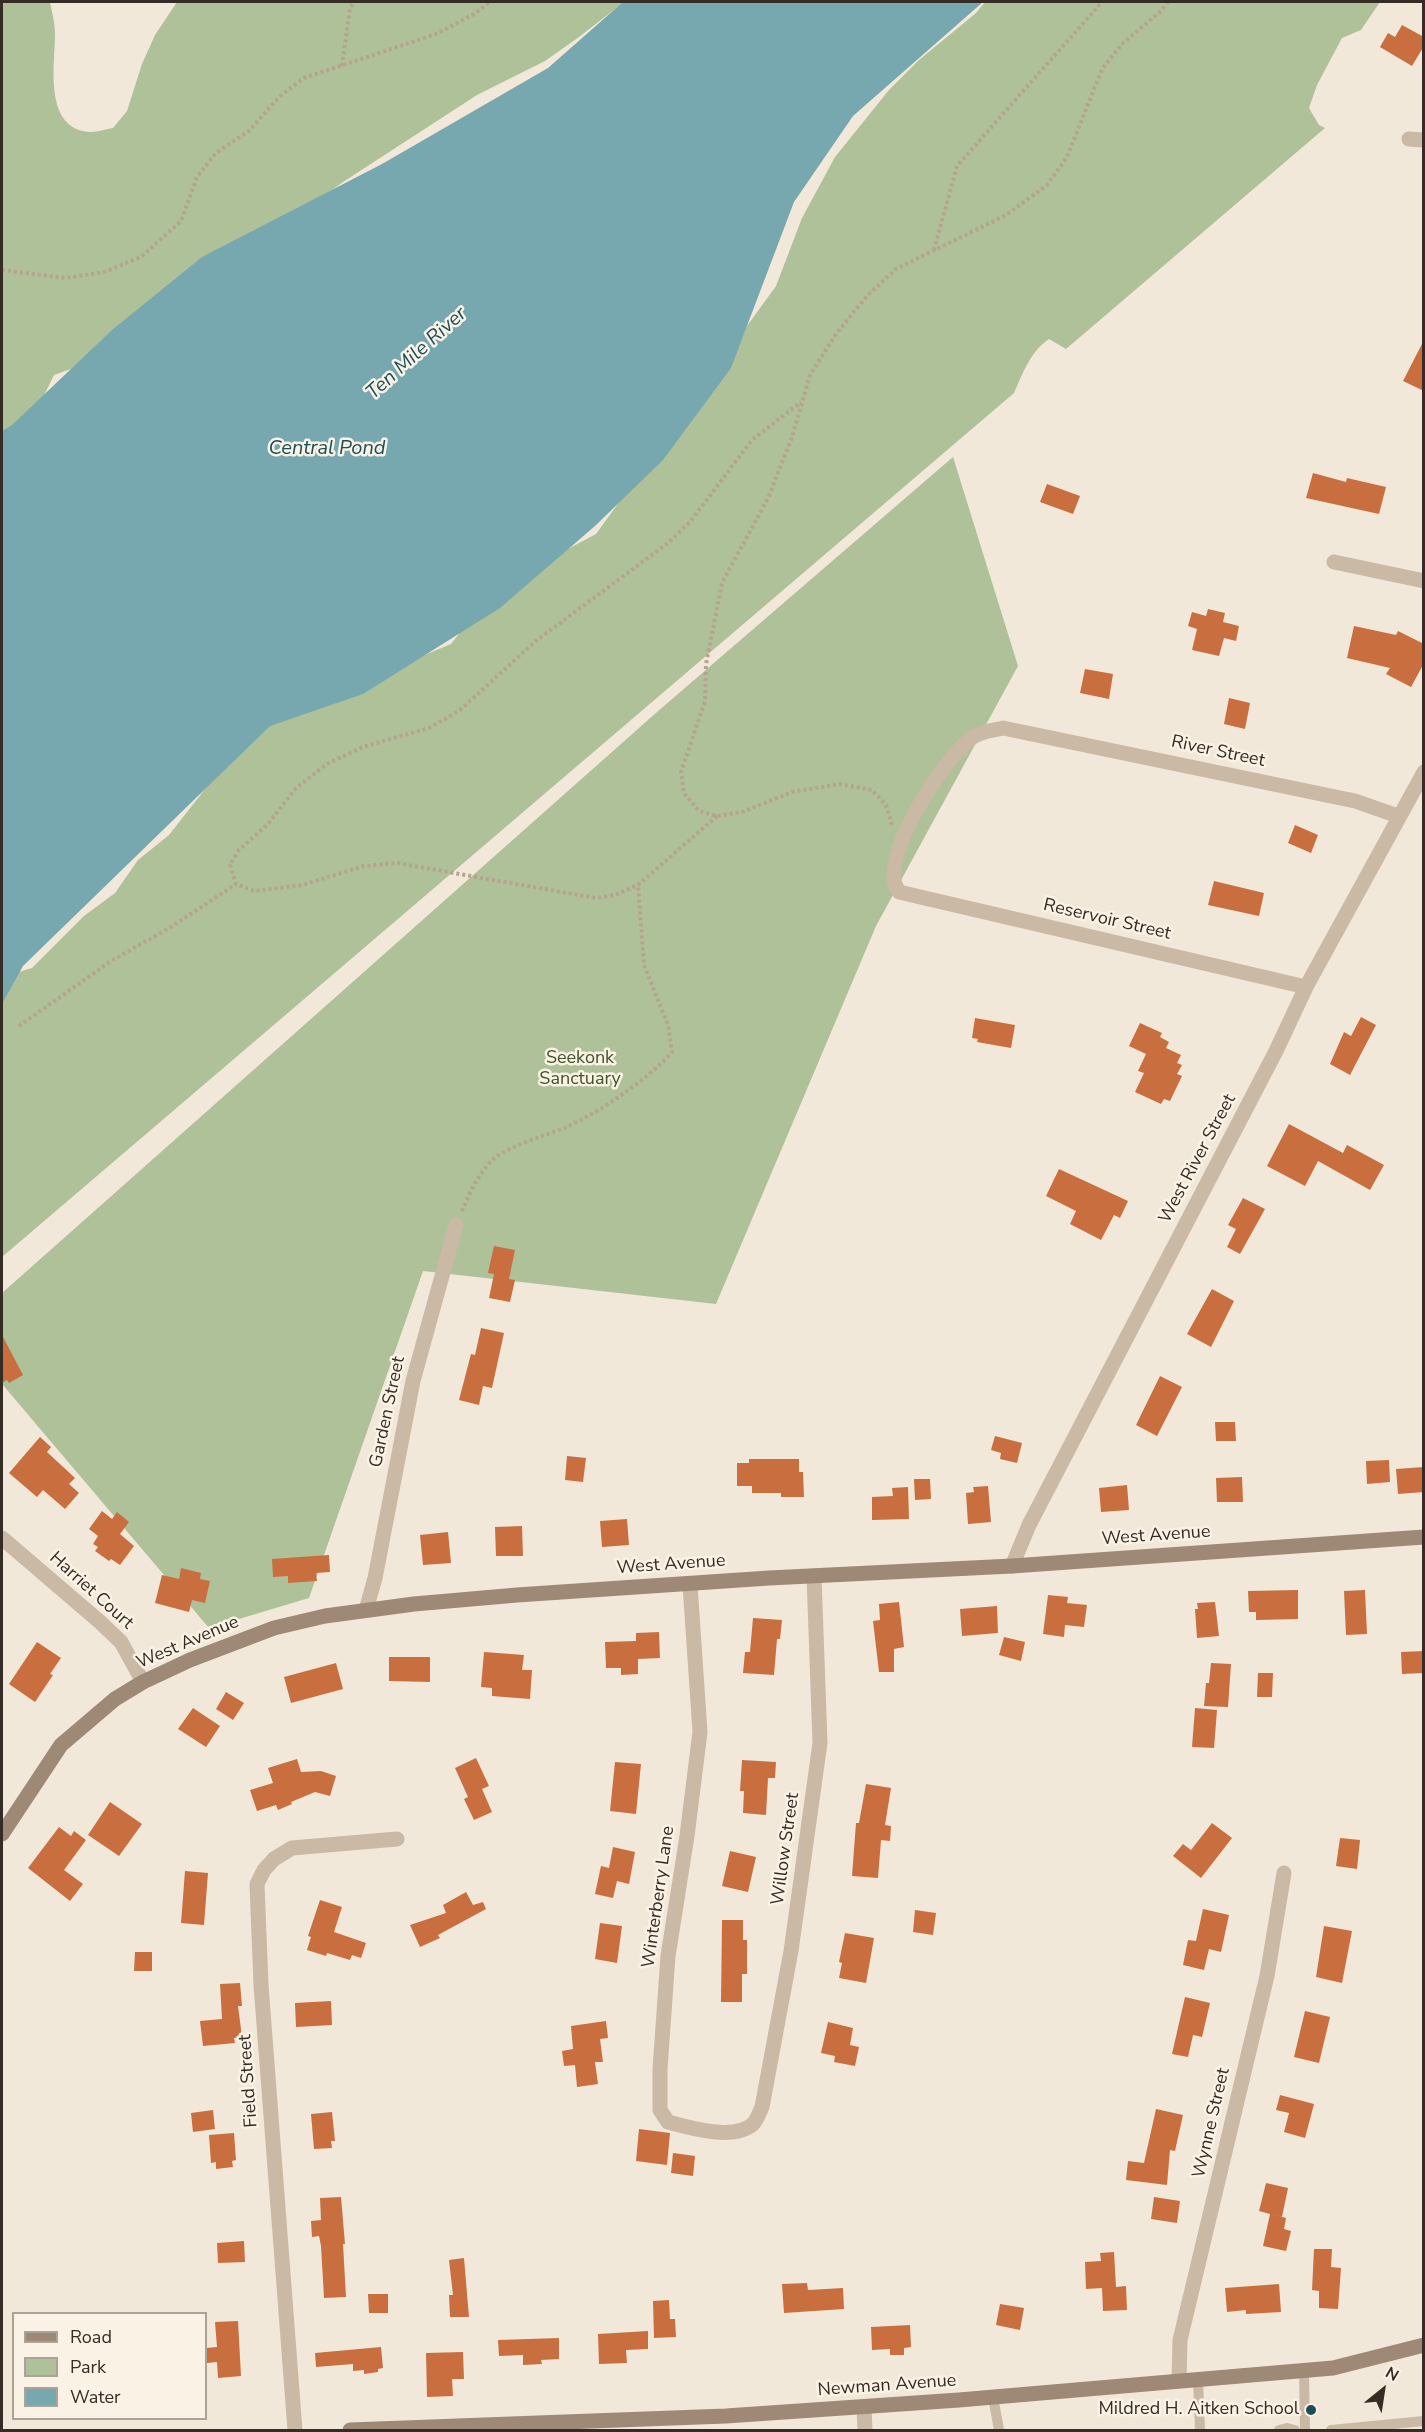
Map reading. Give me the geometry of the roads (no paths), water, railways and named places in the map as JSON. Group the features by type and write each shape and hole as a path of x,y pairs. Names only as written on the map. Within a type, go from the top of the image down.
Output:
{"street":[{"path":"1334,562 1424,581"},
{"name":"River Street","path":"899,892 894,881 899,850 918,807 942,771 969,740 984,732 1003,728 1355,801 1398,816"},
{"name":"West River Street","path":"1012,1566 1029,1525 1271,1061 1306,987 1424,772"},
{"name":"Reservoir Street","path":"899,892 1306,987"},
{"name":"Garden Street","path":"366,1610 375,1578 413,1381 456,1225"},
{"name":"West Avenue","path":"2,1834 61,1745 115,1699 143,1682 190,1660 274,1628 326,1616 517,1595 1012,1566 1424,1537"},
{"name":"Harriet Court","path":"2,1538 121,1642 143,1682"},
{"name":"Willow Street","path":"755,2122 767,2086 791,1951 820,1743 814,1576"},
{"name":"Winterberry Lane","path":"690,1585 700,1732 687,1836 668,1956 660,2069 660,2110 668,2122 731,2133 747,2129 755,2122"},
{"name":"Field Street","path":"295,2430 261,1985 257,1884 264,1870 274,1859 292,1848 397,1839"},
{"name":"Wynne Street","path":"1179,2381 1180,2340 1267,1976 1284,1873"},
{"name":"Newman Avenue","path":"350,2430 726,2416 993,2397 1333,2368 1424,2345"},
{"path":"864,2407 866,2430"}],"lane":[{"path":"1304,2371 1305,2430"},
{"path":"1198,2380 1200,2430"},
{"path":"993,2397 999,2430"},
{"path":"1331,2430 1424,2421"},
{"path":"1279,2430 1287,2428 1295,2430"}],"water":[{"name":"Central Pond","path":"623,2 983,2 853,116 794,202 731,368 663,460 595,526 500,608 363,694 270,726 23,966 2,1004 2,431 12,425 112,330 202,257 382,164 548,68"}],"place":[{"name":"Mildred H. Aitken School","path":"1311,2410"}],"water label":[{"name":"Ten Mile River","path":"417,354"}],"park label":[{"name":"Seekonk Sanctuary","path":"580,1069"}]}
